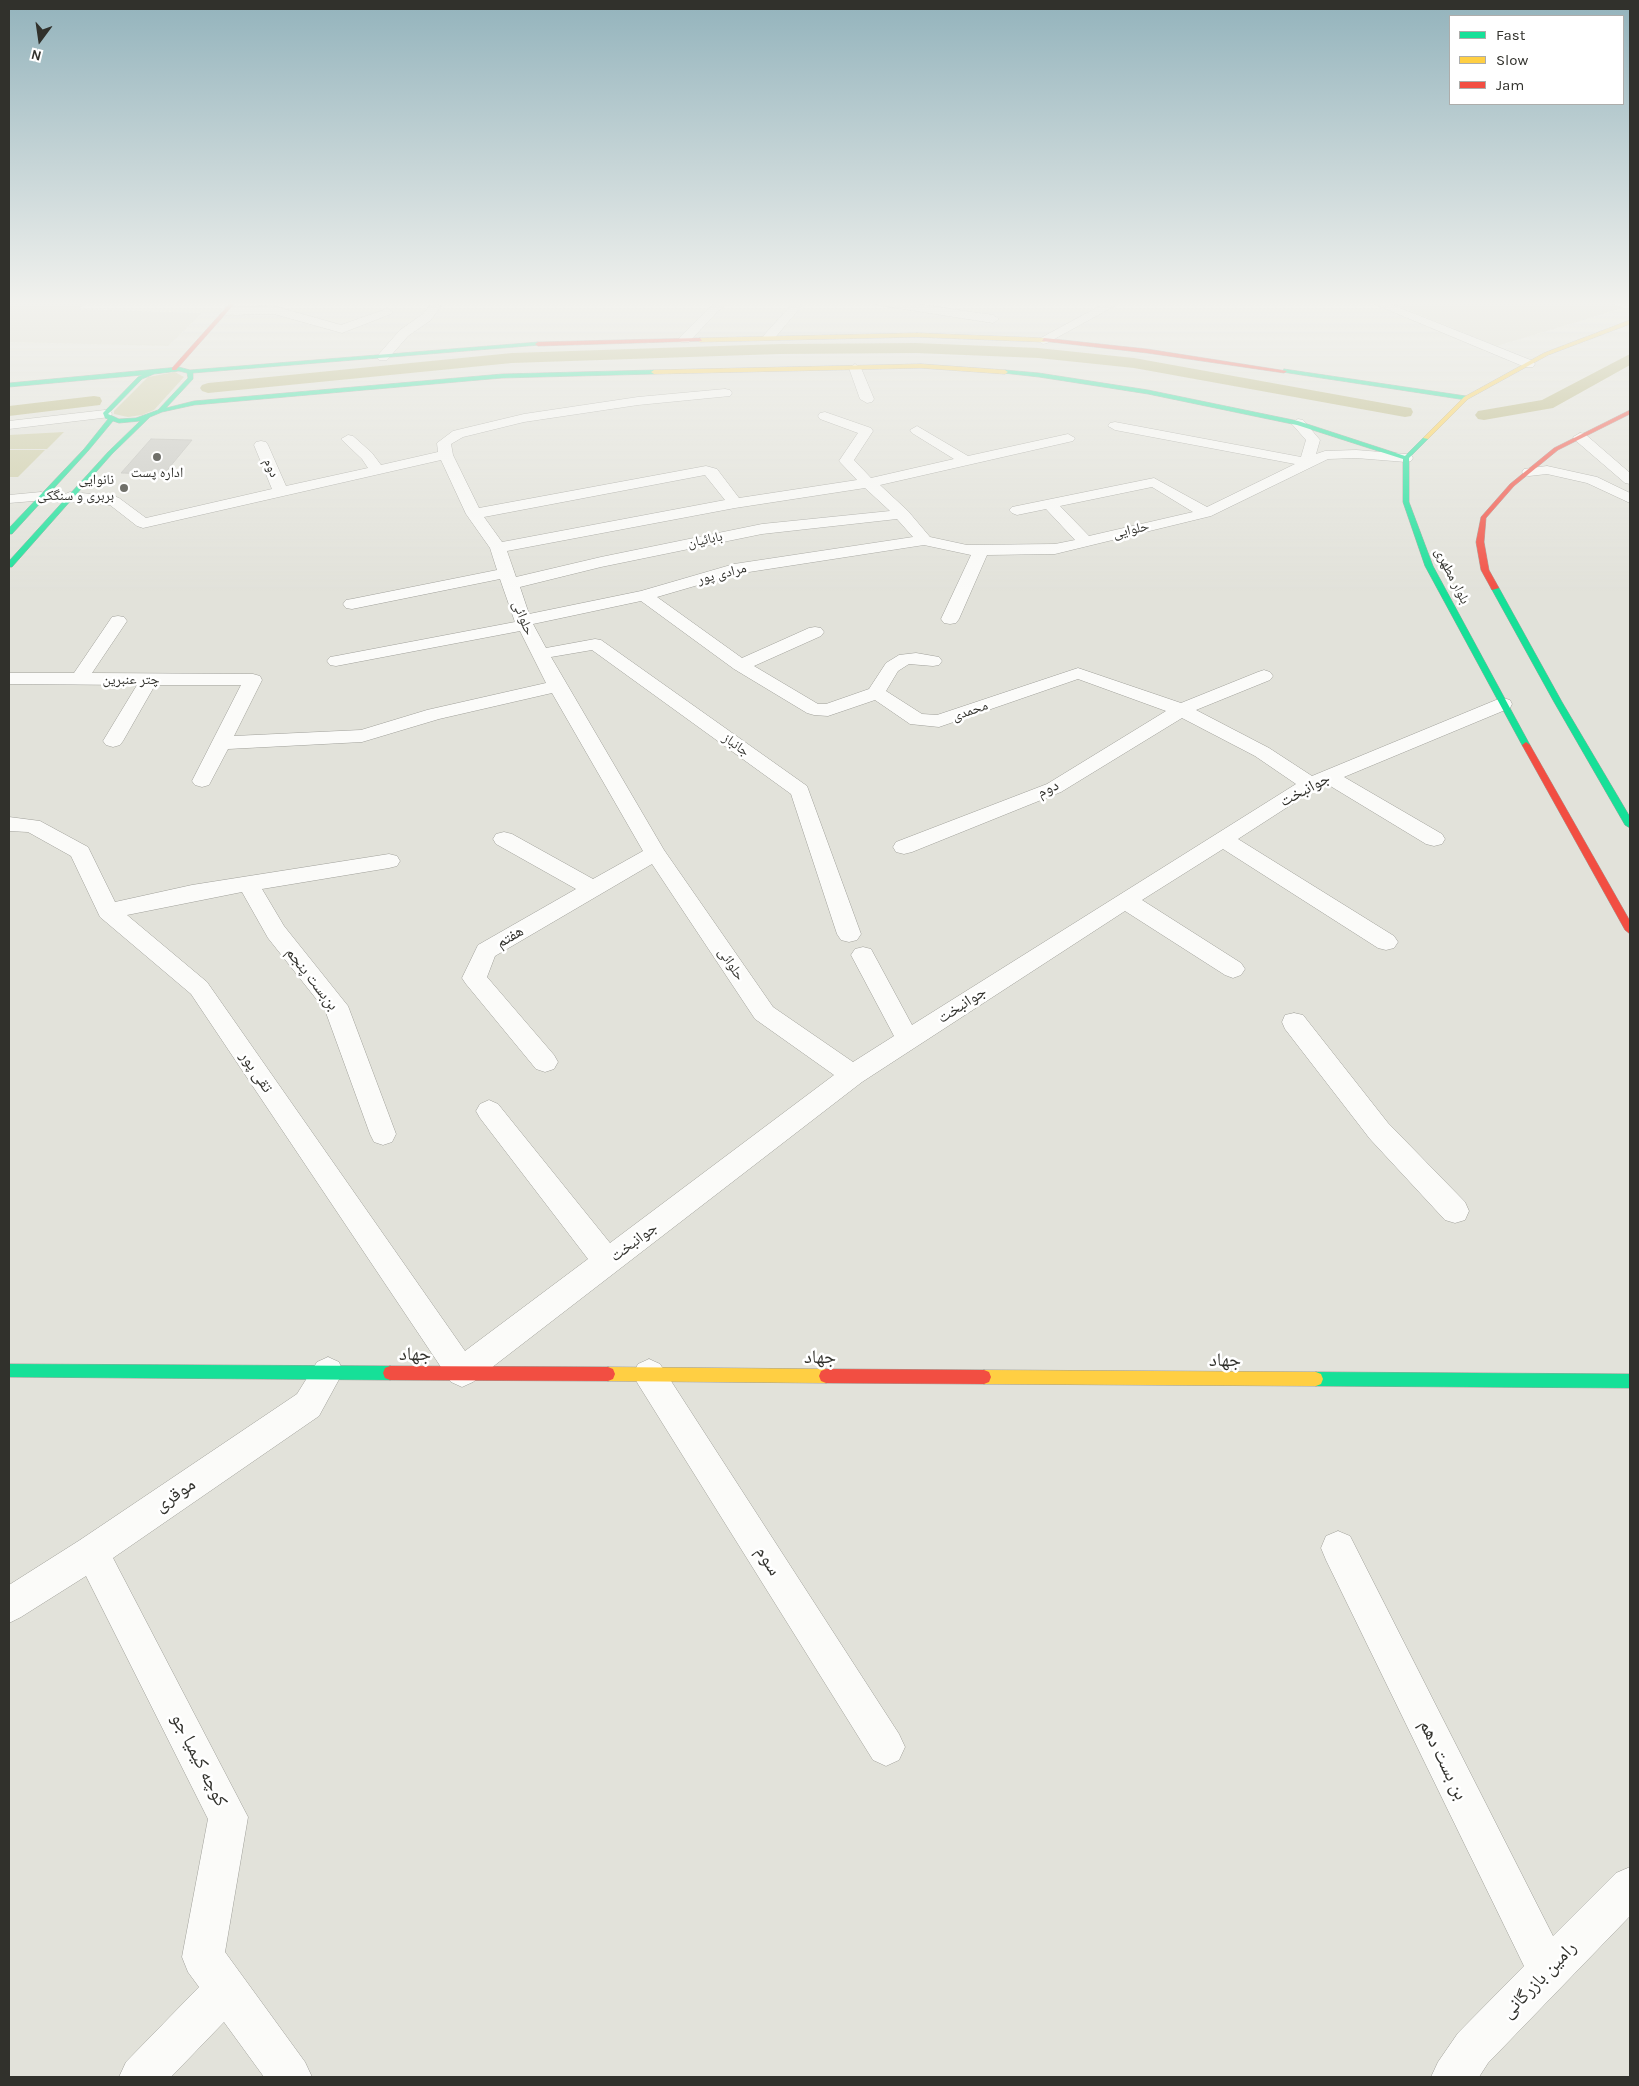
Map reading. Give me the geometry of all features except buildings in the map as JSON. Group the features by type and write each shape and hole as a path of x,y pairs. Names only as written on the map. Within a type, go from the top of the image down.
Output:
{"main road":[{"path":"9,532 86,450 123,399"},
{"path":"160,411 171,399"},
{"path":"9,565 110,453 147,418 160,411 194,403 236,399"},
{"path":"1184,399 1298,423 1406,458 1465,399"},
{"name":"بلوار مطهری","path":"1630,412 1556,449 1512,485 1483,518 1480,542 1485,570 1558,702 1630,825"},
{"path":"109,417 128,421 147,418"},
{"name":"بلوار مطهری","path":"1406,458 1406,502 1429,566 1503,704 1630,930"},
{"name":"جهاد","path":"9,1370 1630,1381"}],"street":[{"path":"70,497 114,501 143,523 446,455 444,443 458,434 524,418 656,399"},
{"path":"825,416 866,431 846,461 868,483 888,498 924,540"},
{"path":"9,425 109,417"},
{"path":"1114,426 1307,462 1312,440 1298,423"},
{"path":"917,430 966,461"},
{"path":"1580,437 1630,480"},
{"path":"498,548 735,503 868,483 1068,438"},
{"path":"348,439 367,456 378,470"},
{"name":"دوم","path":"260,445 281,492"},
{"name":"حلوایی","path":"924,540 967,550 1055,549 1206,512 1324,455 1356,454 1406,458"},
{"name":"حلوائی","path":"446,455 474,514 498,548 524,623 540,654 655,852 764,1013 853,1075"},
{"path":"474,514 706,470 712,472 735,503"},
{"path":"1529,472 1548,470 1592,480 1630,499"},
{"path":"1017,510 1154,482 1206,512"},
{"path":"9,499 41,497"},
{"path":"1049,504 1085,541"},
{"name":"بابائیان","path":"352,604 601,562 762,529 903,514"},
{"name":"مرادی پور","path":"336,661 524,623 644,595 734,569 924,540"},
{"path":"950,619 981,550"},
{"path":"644,595 740,665 814,709 828,710 876,693 892,667 905,659 916,658 933,661"},
{"path":"79,679 118,621"},
{"path":"740,665 815,632"},
{"name":"جانباز","path":"540,654 595,644 800,791 849,934"},
{"name":"محمدی","path":"876,693 888,699 917,720 939,722 1078,673 1181,710 1434,839"},
{"name":"دوم","path":"904,846 1054,788 1181,710 1264,676"},
{"name":"چتر عنبرین","path":"9,678 253,680 221,743"},
{"path":"112,741 149,680"},
{"path":"202,781 221,743 362,736 434,714 557,686"},
{"name":"جوانبخت","path":"462,1372 853,1075 1125,900 1223,838 1319,781 1503,704"},
{"name":"تقی پور","path":"9,824 33,826 80,852 108,911 198,988 462,1372"},
{"path":"1223,838 1386,942"},
{"path":"504,839 593,889"},
{"name":"هفتم","path":"545,1062 474,978 486,951 655,852"},
{"path":"108,911 192,893 389,861"},
{"name":"بن‌بست پنجم","path":"249,885 276,932 336,1006 383,1134"},
{"path":"1125,900 1233,969"},
{"path":"862,955 908,1040"},
{"path":"1294,1022 1379,1131 1455,1211"},
{"path":"489,1111 608,1262"},
{"name":"موقری","path":"9,1605 92,1552 308,1405 328,1372"},
{"name":"سوم","path":"649,1374 886,1747"},
{"name":"بن بست دهم","path":"1338,1548 1548,1971"},
{"name":"کوچه کیمیا جو","path":"92,1552 228,1816 203,1957 290,2077"},
{"name":"رامین بازرگانی","path":"1454,2077 1473,2048 1630,1887"},
{"path":"141,2077 226,1989"}],"green space":[{"path":"126,399 164,399 154,410 142,415 128,417 114,414 114,411"},
{"path":"64,432 47,449 9,449 9,435"},
{"path":"9,450 45,450 18,477 9,477"}],"waterway":[{"path":"1335,399 1405,412"},
{"path":"1484,415 1547,404 1556,399"},
{"path":"9,411 94,401"}],"traffic: fast":[{"path":"119,399 105,414 107,417 119,421 137,420 160,411 171,399"},
{"path":"160,411 194,403 236,399"},
{"path":"1184,399 1298,423 1406,458"},
{"path":"9,565 110,453 147,418"},
{"path":"9,532 86,450 112,419"},
{"path":"1426,438 1406,458 1406,502 1429,566 1526,745"},
{"path":"1495,588 1558,702 1630,825"},
{"path":"9,1370 390,1373"},
{"path":"1316,1379 1630,1381"}],"traffic: slow":[{"path":"1426,438 1465,399"},
{"path":"608,1374 826,1376"},
{"path":"984,1377 1316,1379"}],"traffic: jam":[{"path":"1495,588 1485,570 1480,542 1483,518 1512,485 1556,449 1630,412"},
{"path":"1526,745 1630,930"},
{"path":"390,1373 608,1374"},
{"path":"826,1376 984,1377"}],"place":[{"name":"اداره پست","path":"157,457"},
{"name":"نانوایی بربری و سنگکی","path":"124,488"}]}
